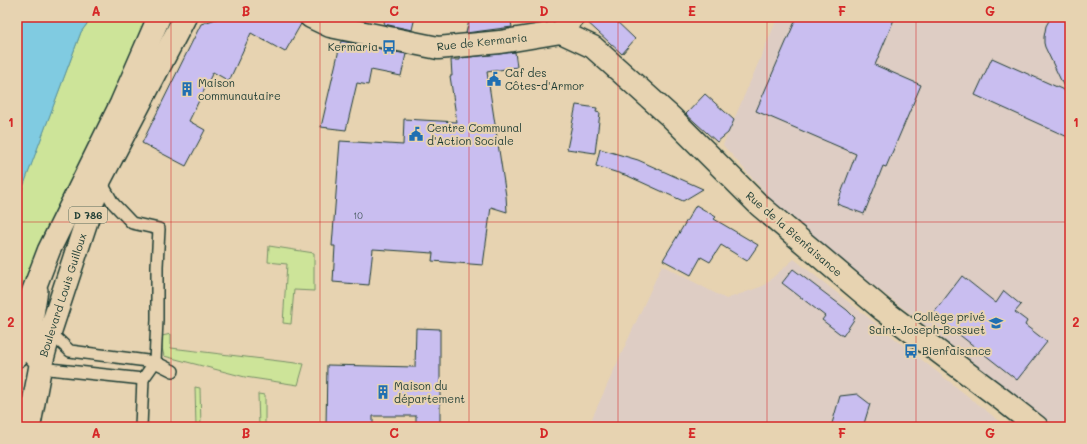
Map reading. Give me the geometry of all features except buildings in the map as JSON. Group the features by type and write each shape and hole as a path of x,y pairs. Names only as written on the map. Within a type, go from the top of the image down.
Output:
{"street":[{"name":"D 786","path":"17,356 26,310 49,250 121,104 159,17"},
{"name":"Boulevard Louis Guilloux","path":"29,427 40,368 50,332 100,180 185,17"},
{"name":"Rue de Kermaria","path":"311,17 330,26 438,48 500,42 567,25"},
{"name":"Rue de la Bienfaisance","path":"567,25 672,118 759,206 883,310 1037,427"}],"lane":[{"path":"100,180 113,203 132,223 159,229 155,362 143,379 140,427"},
{"path":"49,250 31,359 40,368 143,379"},
{"path":"50,332 70,351 155,362 173,371"}],"shaded area":[{"name":"Collège privé Saint-Joseph-Bossuet","path":"778,17 1070,17 1070,427 1056,427 789,220 723,145"},
{"path":"794,259 1007,427 588,427 662,265 726,299 763,286"}],"green space":[{"path":"92,17 148,17 17,331 17,202 81,32"},
{"path":"269,246 314,253 314,291 294,290 291,324 283,323 287,264 268,262"},
{"path":"171,334 171,348 304,364 298,385 245,377 164,356 162,336"},
{"path":"195,387 200,388 201,427 196,427"},
{"path":"258,394 265,395 265,427 259,427"}],"water":[{"path":"17,17 92,17 81,32 17,203"}],"place":[{"name":"Kermaria","path":"389,47"},
{"name":"Caf des Côtes-d'Armor","path":"494,79"},
{"name":"Maison communautaire","path":"187,89"},
{"name":"Centre Communal d'Action Sociale","path":"416,134"},
{"name":"Collège privé Saint-Joseph-Bossuet","path":"996,323"},
{"name":"Bienfaisance","path":"911,351"},
{"name":"Maison du département","path":"383,392"}]}
